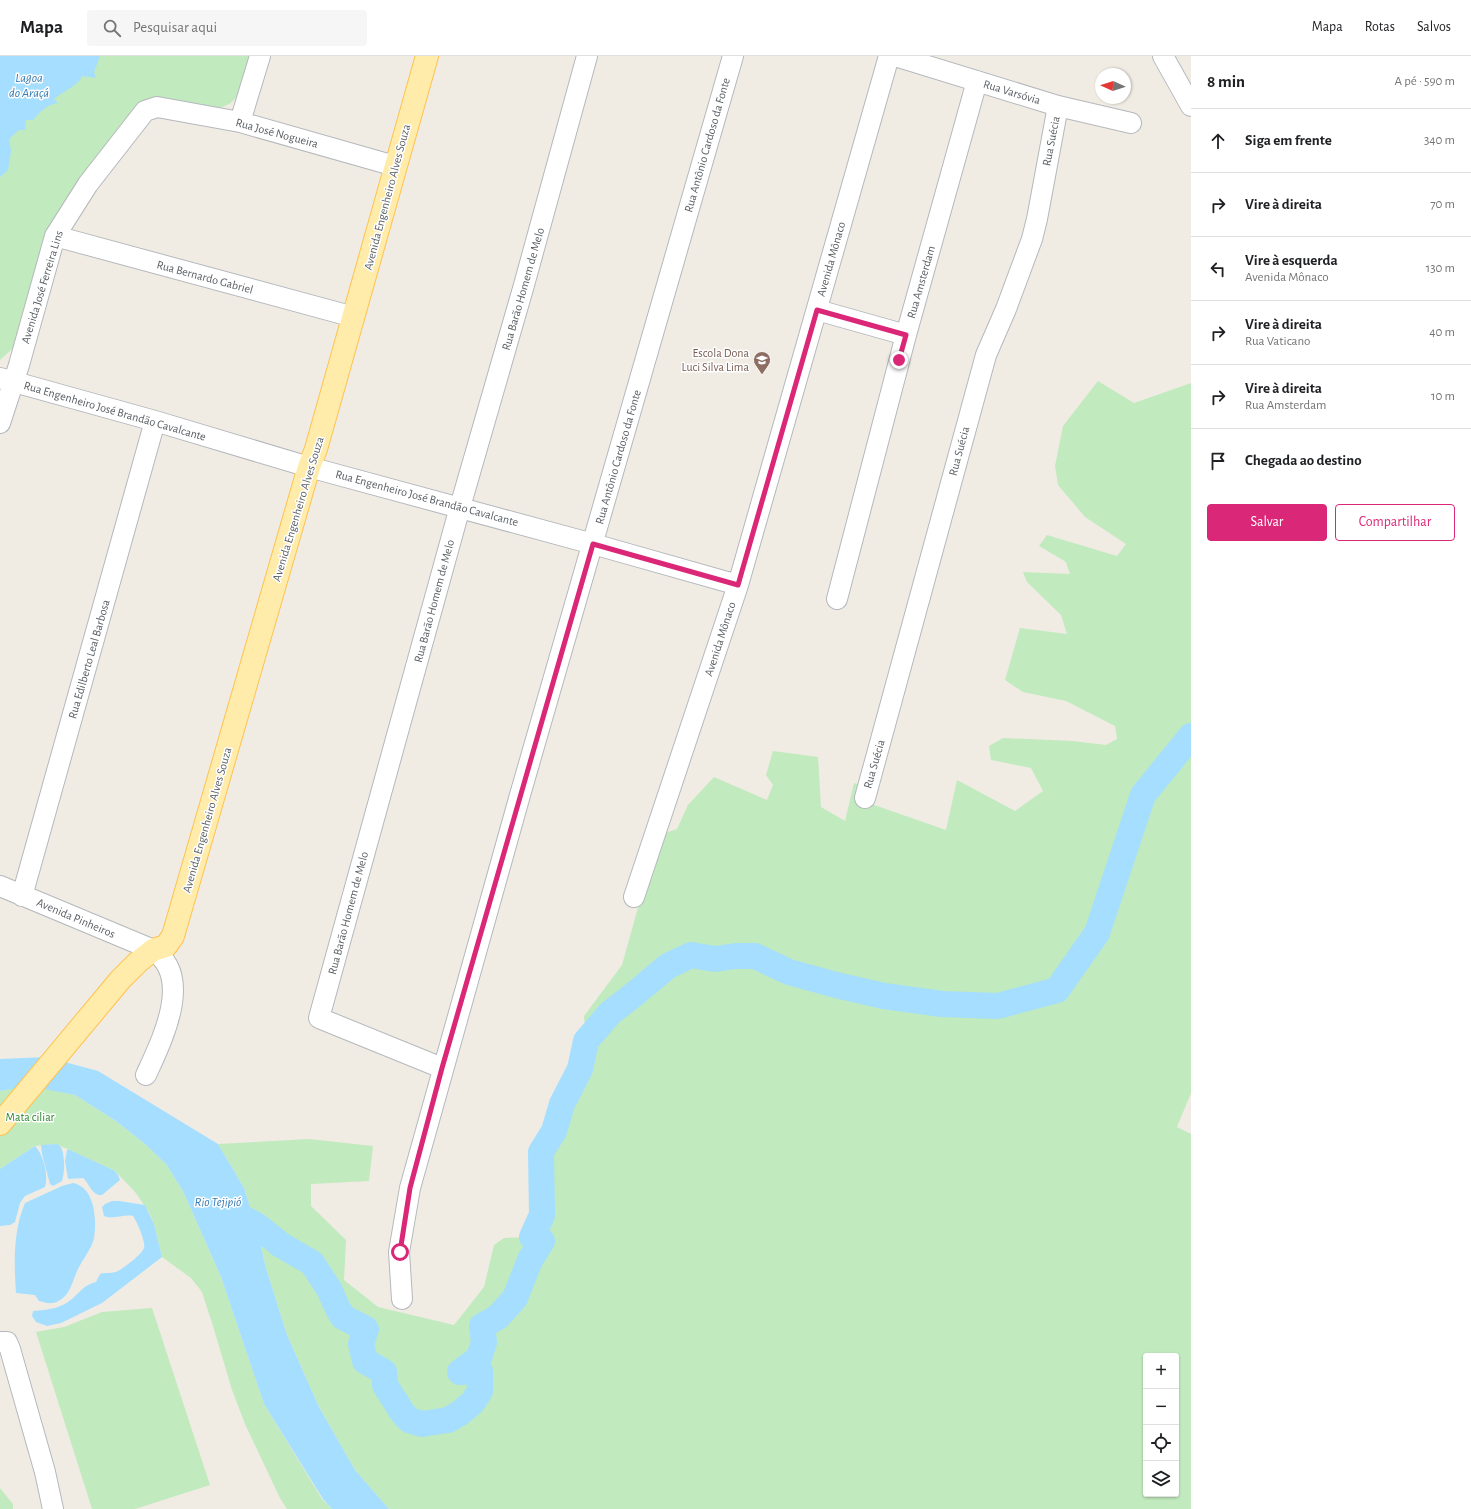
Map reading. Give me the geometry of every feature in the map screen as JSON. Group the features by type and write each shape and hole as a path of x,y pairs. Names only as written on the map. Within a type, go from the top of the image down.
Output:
{"main road":[{"name":"Avenida Engenheiro Alves Souza","path":"0,1124 120,980 138,962 153,950 166,946 173,936 354,318 395,166 427,56"}],"street":[{"path":"240,122 260,56"},
{"name":"Rua Barão Homem de Melo","path":"442,1068 319,1018 460,507 524,285 587,56"},
{"name":"Rua Antônio Cardoso da Fonte","path":"402,1299 400,1252 403,1221 410,1188 442,1068 732,56"},
{"name":"Avenida Mônaco","path":"634,897 738,585 889,56"},
{"name":"Rua Varsóvia","path":"895,56 1058,106 1131,122"},
{"path":"1163,56 1191,106"},
{"name":"Rua Amsterdam","path":"837,599 906,335 977,81"},
{"name":"Rua Suécia","path":"865,798 914,621 971,405 986,355 1006,309 1032,239 1058,106"},
{"name":"Rua José Nogueira","path":"157,107 240,122 395,166"},
{"name":"Avenida José Ferreira Lins","path":"0,423 6,380 55,236 88,184 145,111 157,107"},
{"name":"Rua Bernardo Gabriel","path":"55,236 354,318"},
{"path":"817,310 906,335"},
{"name":"Rua Engenheiro José Brandão Cavalcante","path":"6,380 155,421 310,467 460,507 738,585"},
{"name":"Rua Edilberto Leal Barbosa","path":"22,896 155,421"},
{"name":"Avenida Pinheiros","path":"0,886 153,950"},
{"path":"146,1075 168,1024 174,988 167,962 153,950"},
{"path":"5,1346 46,1472 53,1509"}],"green space":[{"path":"0,56 250,56 240,90 232,102 217,108 208,108 171,100 78,190 13,348 0,360"},
{"path":"1098,381 1134,403 1191,383 1191,1093 1177,1127 1191,1134 1191,1509 389,1509 355,1470 319,1407 287,1335 266,1268 256,1225 244,1188 218,1144 309,1139 373,1146 369,1181 311,1184 311,1206 346,1240 344,1280 378,1307 454,1325 484,1287 494,1245 504,1238 532,1237 542,1215 541,1152 554,1131 562,1104 580,1069 586,1041 584,1016 622,965 639,904 662,834 677,829 688,805 714,777 767,800 773,785 766,775 773,751 818,757 821,807 845,821 854,783 863,786 860,800 946,830 957,780 1015,811 1043,791 1031,768 991,760 989,746 1003,738 1073,741 1106,745 1117,739 1115,726 1066,701 1023,692 1005,680 1020,628 1067,634 1061,615 1027,582 1023,572 1070,574 1066,562 1039,546 1047,535 1117,556 1126,544 1085,517 1058,485 1055,466 1063,426"},
{"name":"Mata ciliar","path":"29,1085 75,1095 116,1121 145,1144 166,1164 183,1191 221,1277 264,1404 322,1499 332,1509 287,1509 280,1498 245,1424 232,1390 202,1292 191,1278 162,1257 154,1224 149,1212 135,1192 115,1171 56,1144 35,1146 0,1169 0,1091"},
{"path":"152,1308 210,1485 135,1509 92,1509 36,1332 64,1327 102,1312"},
{"path":"0,1488 13,1504 13,1509 0,1509"}],"water":[{"name":"Lagoa do Araçá","path":"0,56 100,56 94,72 96,78 82,76 74,85 54,99 58,103 41,111 33,120 26,120 25,130 19,130 9,139 11,151 8,170 0,177"},
{"name":"Rio Tejipió","path":"46,1057 98,1071 218,1144 244,1188 256,1225 266,1268 287,1335 319,1407 355,1470 389,1509 332,1509 323,1499 264,1404 221,1277 183,1191 166,1164 145,1144 116,1121 75,1095 29,1086 0,1091 0,1059"},
{"path":"57,1144 61,1147 62,1151 64,1173 62,1181 53,1186 50,1184 41,1145"},
{"path":"35,1146 40,1154 46,1171 45,1187 25,1196 20,1203 15,1222 10,1225 0,1226 0,1169"},
{"path":"67,1150 70,1150 115,1171 120,1180 102,1195 99,1195 92,1190 83,1178 68,1179 65,1161"},
{"path":"73,1183 80,1186 90,1197 93,1205 95,1231 91,1246 78,1269 67,1294 57,1302 47,1303 39,1301 35,1295 16,1293 16,1236 25,1203 62,1186"},
{"path":"112,1201 145,1205 154,1224 162,1257 102,1303 61,1323 47,1326 36,1322 32,1316 33,1311 51,1309 64,1304 84,1288 96,1282 100,1274 118,1271 143,1251 144,1245 142,1237 133,1216 104,1216 102,1207"}],"waterway":[{"path":"225,1209 256,1225 281,1245 312,1263 329,1289 343,1317 366,1329 361,1344 365,1361 384,1372 385,1385 402,1412 409,1420 422,1424 448,1420 460,1413 472,1403 480,1391 480,1371 460,1372 479,1358 484,1342 482,1326 498,1317 515,1298 530,1260 542,1241 532,1237 542,1215 541,1152 554,1131 562,1104 580,1069 586,1041 610,1013 668,966 691,955 715,959 736,956 755,956 789,972 836,985 884,996 942,1004 998,1006 1057,990 1097,933 1143,795 1191,736"}],"place":[{"name":"Escola Dona Luci Silva Lima","path":"762,375"}],"route":[{"path":"400,1252 403,1221 410,1188 442,1068 593,544 738,585 817,310 906,335 899,360"}]}
